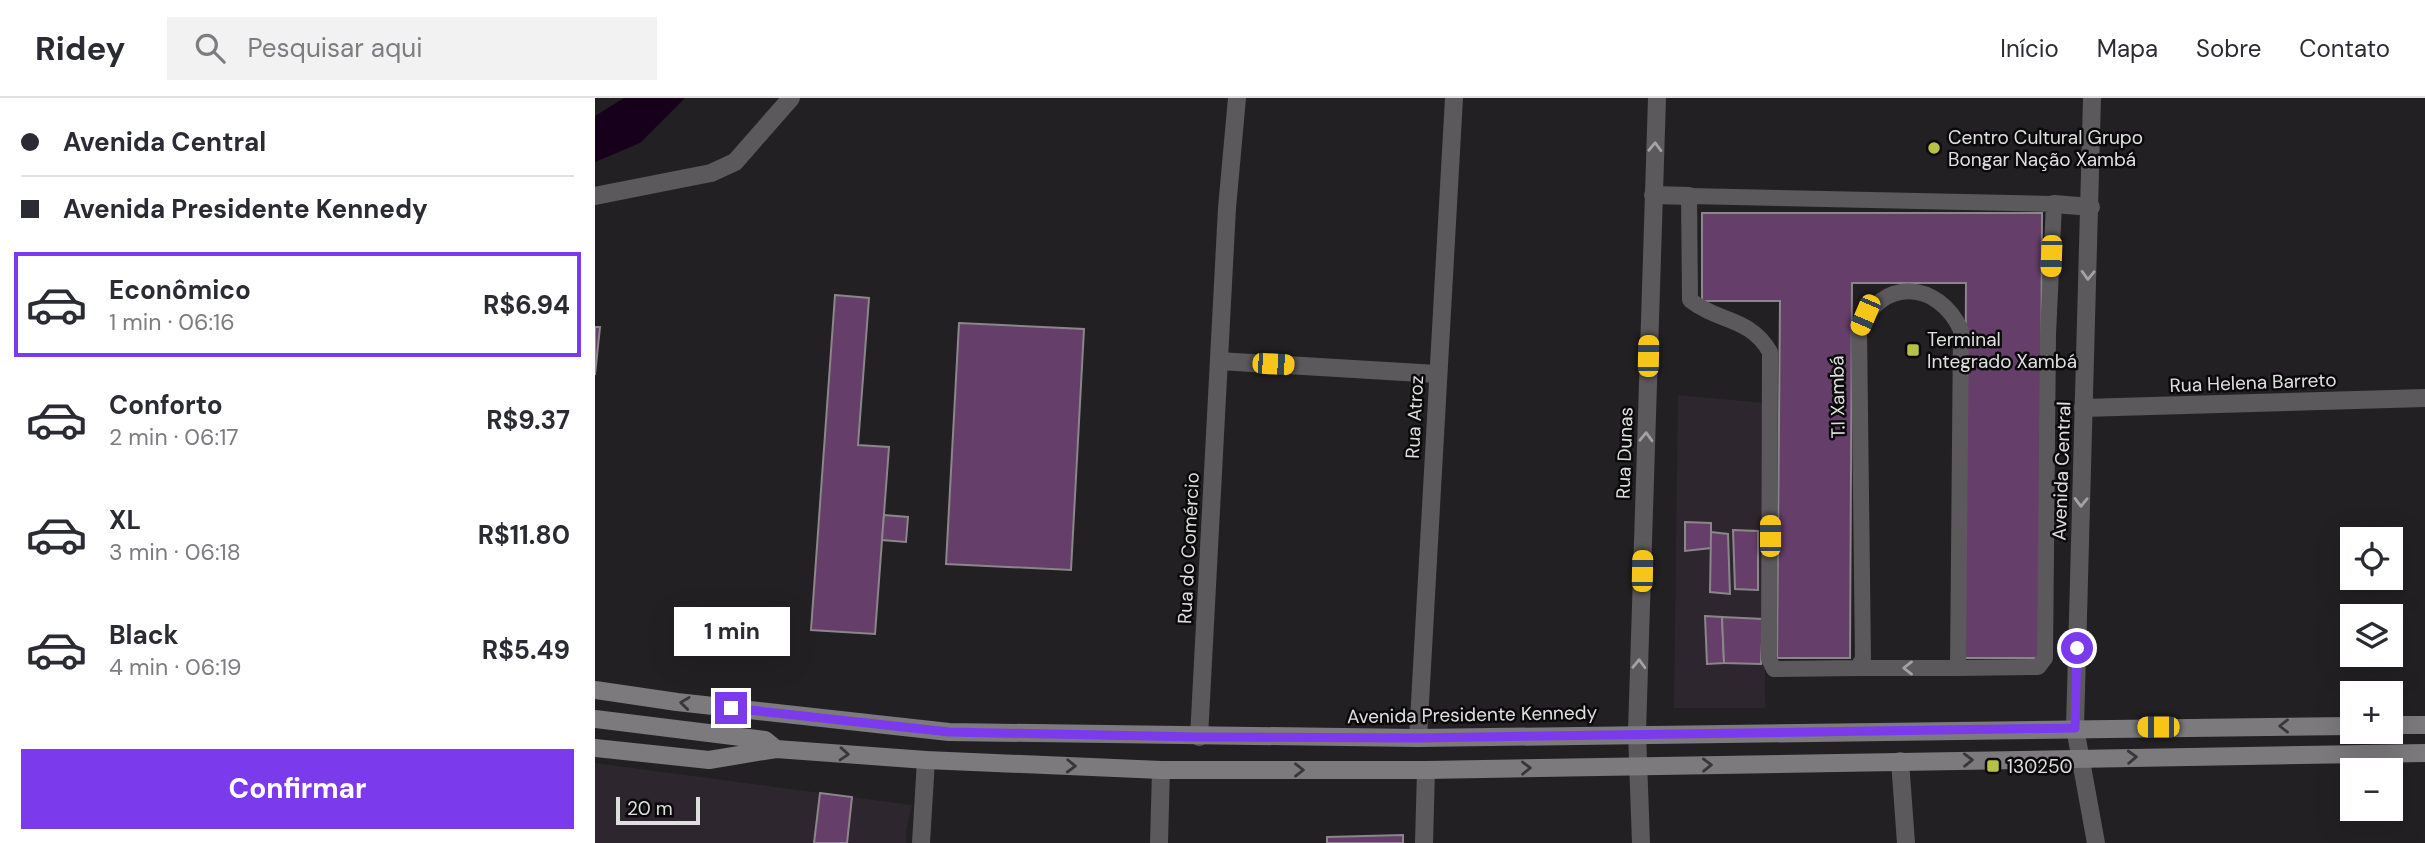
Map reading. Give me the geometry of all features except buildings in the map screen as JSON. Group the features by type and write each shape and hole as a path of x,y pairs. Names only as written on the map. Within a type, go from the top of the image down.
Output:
{"main road":[{"name":"Avenida Presidente Kennedy","path":"595,690 677,702 949,732 1417,738 1637,733 2340,726"},
{"path":"595,719 765,740 776,749"},
{"path":"2403,725 2425,725"},
{"path":"595,748 709,760 776,749 926,760 1161,769 1426,770 2425,753"}],"street":[{"path":"595,196 711,173 735,162 791,98"},
{"name":"Rua do Comércio","path":"1199,737 1219,361 1237,98"},
{"name":"Rua Atroz","path":"1417,738 1454,98"},
{"name":"Rua Dunas","path":"1641,843 1637,733 1657,98"},
{"name":"Avenida Central","path":"2092,98 2075,728 2096,843"},
{"path":"1653,195 1689,196"},
{"path":"2054,204 2091,206"},
{"path":"1219,361 1437,374"},
{"name":"Rua Helena Barreto","path":"2083,408 2425,398"},
{"path":"921,843 926,760"},
{"path":"1900,761 1906,843"},
{"path":"1159,843 1161,769"},
{"path":"1424,843 1426,770"}],"lane":[{"path":"1689,196 2054,204 2048,335 2045,658 2038,667 1774,669 1769,659 1770,352 1761,337 1747,326 1705,312 1690,300 1689,196"},
{"name":"T.I Xambá","path":"1857,668 1863,659 1859,330 1865,315 1877,302 1893,294 1910,291 1927,294 1942,302 1954,314 1961,330 1958,668"}],"shaded area":[{"path":"624,98 685,98 640,143 595,162 595,116"},
{"path":"1678,395 1764,403 1765,708 1674,708"},
{"path":"595,763 912,805 906,843 595,843"}],"place":[{"name":"Centro Cultural Grupo Bongar Nação Xambá","path":"1934,148"},
{"name":"Terminal Integrado Xambá","path":"1913,350"},
{"name":"130250","path":"1993,766"}],"route":[{"path":"731,708 949,732 1199,737 1417,738 2075,728 2077,648"}]}
